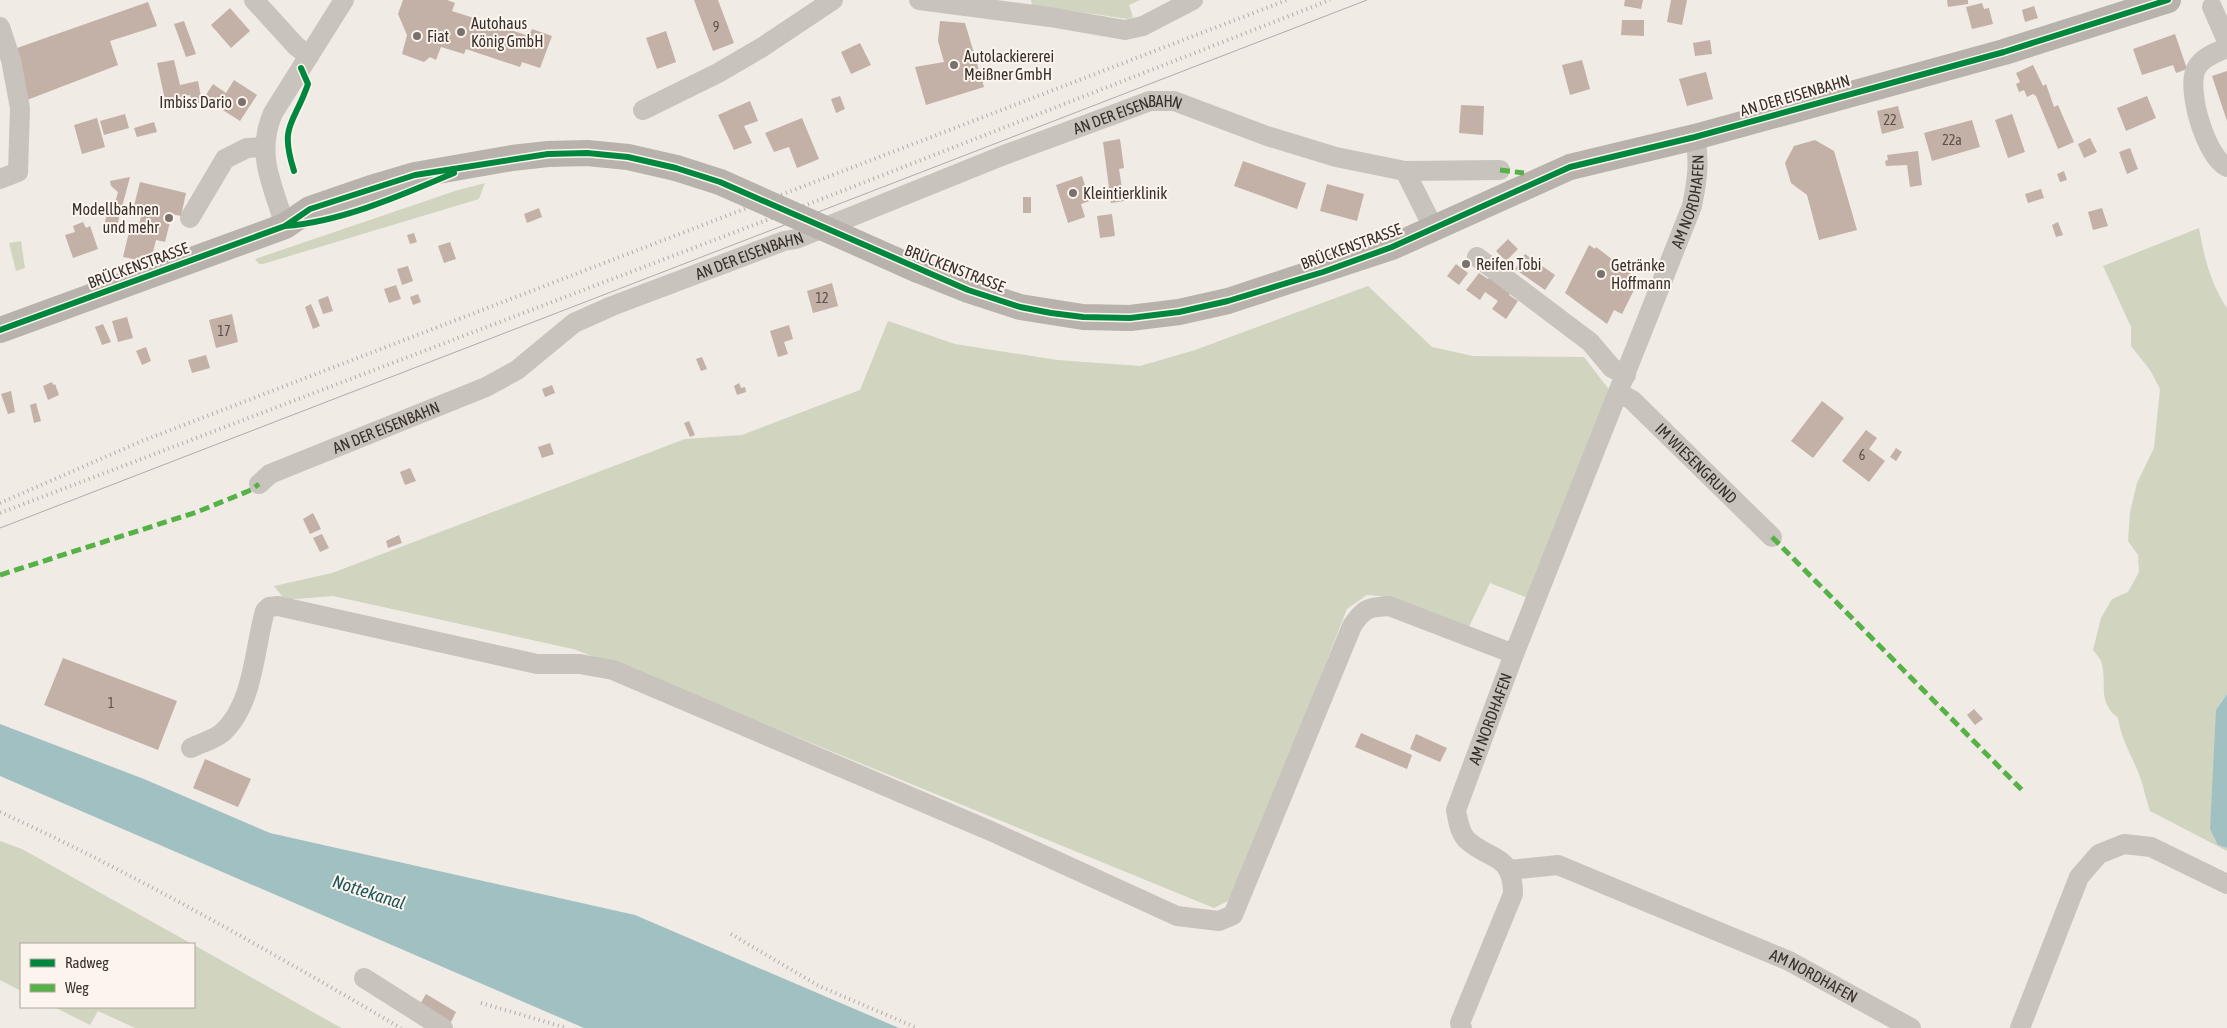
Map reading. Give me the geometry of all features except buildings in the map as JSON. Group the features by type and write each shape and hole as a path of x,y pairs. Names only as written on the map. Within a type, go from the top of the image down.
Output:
{"main road":[{"name":"AN DER EISENBAHN","path":"1434,229 1570,167 1695,137 2004,52 2168,0"},
{"name":"BRÜCKENSTRASSE","path":"0,330 285,226 310,209 371,188 415,175 548,154 628,157 676,168 720,182 918,270 968,290 1020,307 1083,317 1130,318 1179,312 1228,301 1348,263 1434,229"}],"street":[{"path":"254,0 296,46 309,56"},
{"path":"285,226 263,147 266,128 273,113 344,0"},
{"path":"643,110 747,56 833,0"},
{"path":"919,0 1019,7 1050,16 1125,30 1143,26 1193,0"},
{"path":"2212,7 2227,41"},
{"path":"0,27 10,60 20,108 18,172 0,179"},
{"path":"2227,48 2206,58 2196,69 2193,82 2199,119 2205,137 2213,154 2227,167"},
{"name":"AN DER EISENBAHN","path":"259,484 270,474 486,387 517,370 574,323 612,306 784,241 796,239 1150,101 1174,101 1267,136 1327,154 1405,171 1500,170"},
{"name":"AM NORDHAFEN","path":"1695,137 1699,155 1699,174 1692,206 1514,654 1456,810 1458,825 1466,838 1501,860 1509,870 1558,866 1789,961 1911,1028"},
{"path":"190,218 225,158 247,148 263,147"},
{"path":"1405,171 1434,229"},
{"name":"IM WIESENGRUND","path":"1477,257 1590,342 1612,368 1632,400 1772,537"},
{"path":"191,748 212,739 229,726 244,698 265,611 278,606 537,664 580,664 613,670 993,832 1177,916 1219,921 1233,915 1352,626 1360,614 1371,607 1389,606 1514,654"},
{"path":"2020,1028 2079,877 2098,854 2124,844 2150,847 2227,884"},
{"path":"1462,1028 1460,1023 1513,894 1513,882 1509,870"},
{"path":"364,978 442,1028"}],"green space":[{"path":"1031,0 1140,0 1129,5 1133,17 1128,19 1032,5"},
{"path":"485,183 479,199 263,264 259,264 255,259 458,190"},
{"path":"2199,228 2208,269 2216,289 2227,308 2227,694 2216,710 2218,845 2227,848 2227,851 2150,811 2140,777 2119,726 2118,718 2107,705 2102,664 2100,658 2093,650 2101,618 2112,599 2128,592 2139,572 2138,555 2128,541 2130,512 2137,483 2154,448 2160,389 2150,370 2131,346 2131,327 2103,266"},
{"path":"21,241 25,268 16,271 9,243"},
{"path":"1368,286 1432,347 1473,356 1584,357 1611,392 1528,598 1490,583 1467,631 1380,596 1367,595 1347,609 1234,898 1214,908 662,682 573,649 333,596 285,600 274,586 332,573 685,439 742,435 860,390 888,321 955,344 1057,360 1140,366 1195,350"},
{"path":"0,841 22,849 190,943 20,943 20,990 0,980"},
{"path":"195,946 342,1028 135,1028 98,1011 90,1025 56,1008 195,1008"}],"water":[{"path":"2227,694 2227,848 2218,845 2210,829 2216,710"},
{"name":"Nottekanal","path":"0,724 144,779 270,833 635,915 899,1028 584,1028 0,776"}],"tram line":[{"path":"0,528 1367,0"}],"railway":[{"path":"0,503 142,441 1287,0"},
{"path":"0,513 819,200 1330,0"},
{"path":"0,812 153,888 401,1028"},
{"path":"731,934 819,986 917,1028"},
{"path":"481,1003 567,1028"}],"marked path":[{"path":"1500,170 1524,173"},
{"path":"0,575 197,512 251,490 259,484"},
{"path":"1772,537 2023,791"}],"cycle path":[{"path":"0,330 285,226 310,209 415,175 548,154 587,153 628,157 676,168 720,182 968,290 1020,307 1083,317 1130,318 1179,312 1228,301 1323,272 1392,247 1570,167 1695,137 2004,52 2168,0"},
{"path":"294,171 288,134 308,84 301,68"},
{"path":"285,226 328,219 349,213 454,173"}],"place":[{"name":"Autohaus König GmbH","path":"461,32"},
{"name":"Fiat","path":"417,36"},
{"name":"Autolackiererei Meißner GmbH","path":"954,65"},
{"name":"Imbiss Dario","path":"242,102"},
{"name":"Kleintierklinik","path":"1073,193"},
{"name":"Modellbahnen und mehr","path":"169,218"},
{"name":"Reifen Tobi","path":"1466,264"},
{"name":"Getränke Hoffmann","path":"1601,274"}]}
